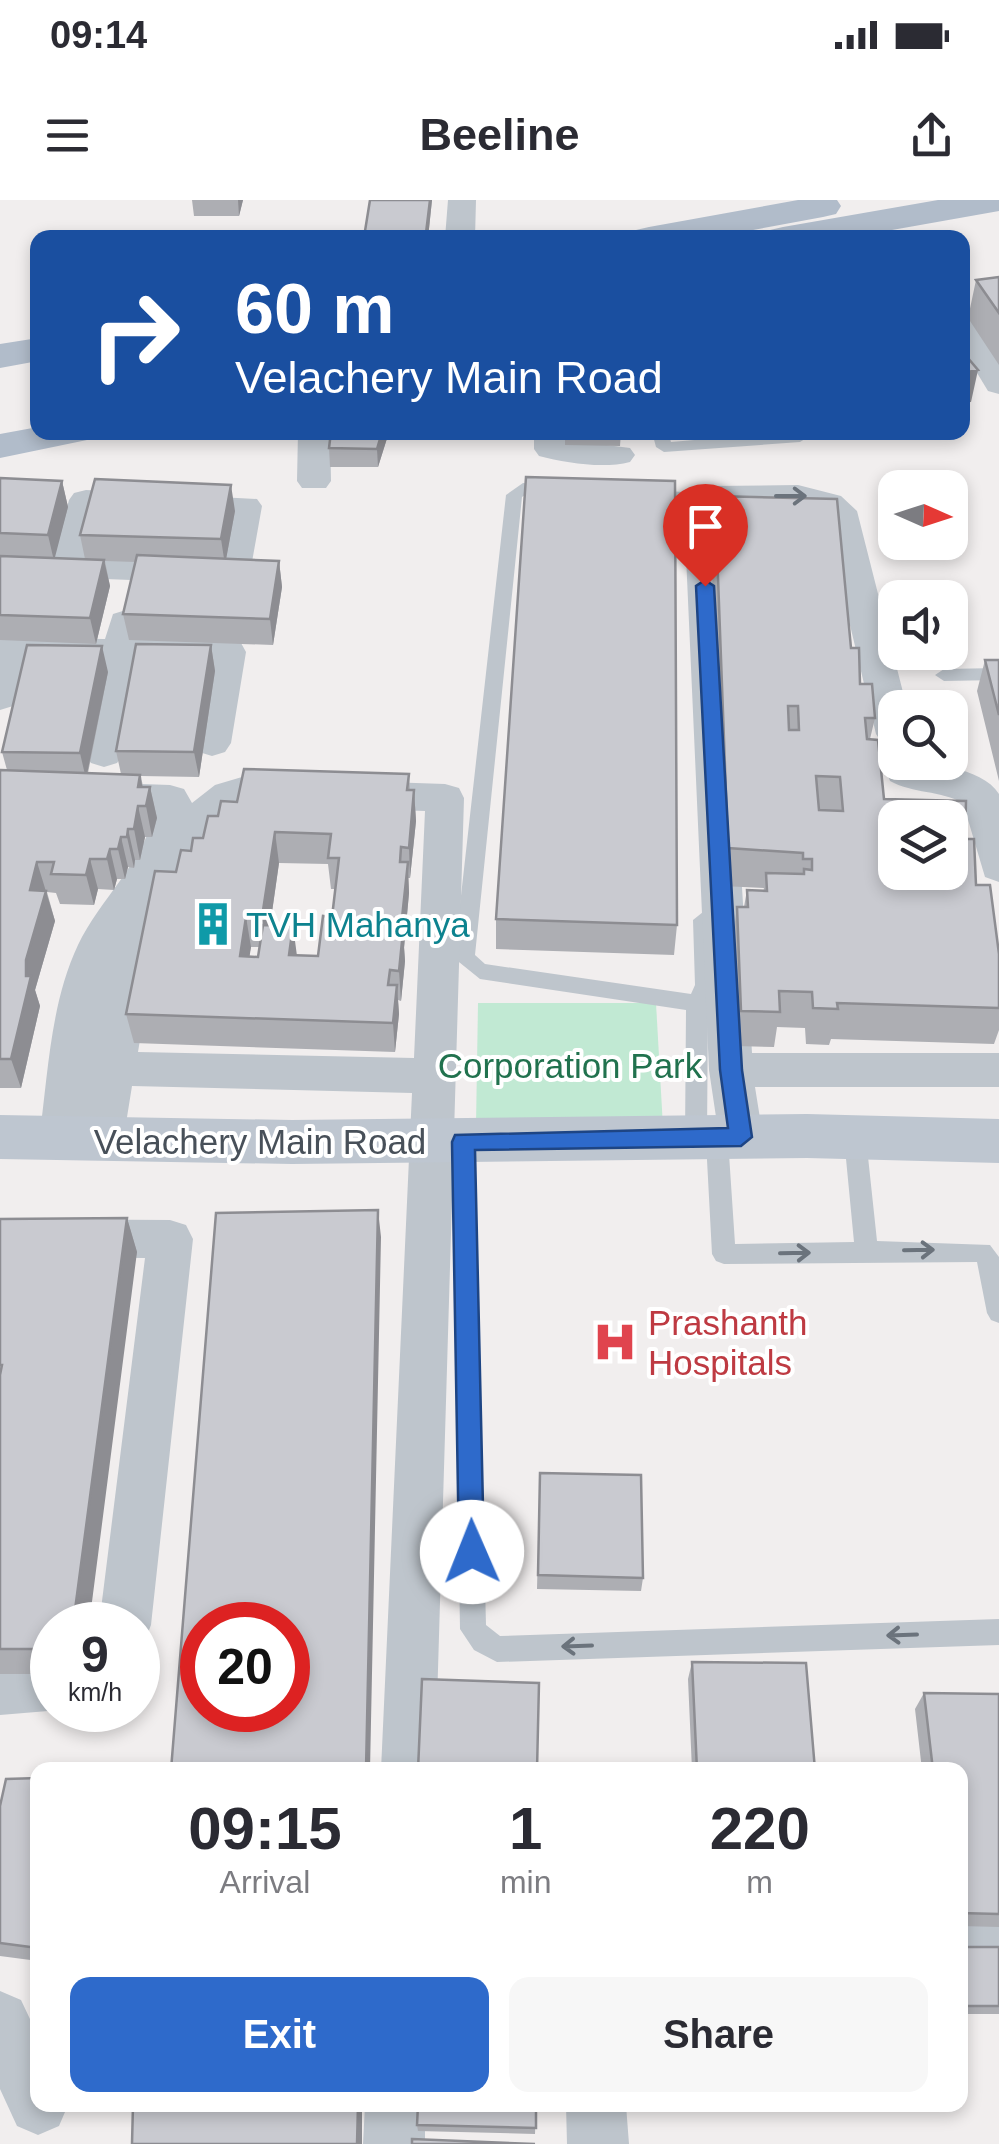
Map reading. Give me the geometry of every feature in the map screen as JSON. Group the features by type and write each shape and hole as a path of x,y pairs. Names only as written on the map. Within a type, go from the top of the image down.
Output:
{"main road":[{"path":"699,230 780,217 998,200"},
{"path":"780,217 838,202"},
{"path":"965,230 999,223"},
{"path":"0,356 30,350"},
{"path":"0,376 30,371"},
{"path":"0,416 30,410"},
{"path":"0,446 31,440"},
{"name":"Velachery Main Road","path":"0,1137 81,1141 999,1141"}],"street":[{"path":"460,230 462,200"},
{"path":"970,312 999,384"},
{"path":"314,440 314,481"},
{"path":"550,440 551,449 618,455"},
{"path":"718,1139 731,1070 701,511 704,500 712,496 812,496 831,502 840,511 884,690"},
{"path":"86,500 245,506 232,573 134,570 50,568 86,500"},
{"path":"104,754 134,570"},
{"path":"0,697 6,650 228,652 212,743"},
{"path":"919,780 953,782 980,795 999,867"},
{"path":"81,1141 113,1068 134,948 186,828 229,795 242,792 439,796 446,803 432,1076 448,1141 409,1762"},
{"path":"0,793 170,799 174,808 171,826 148,870 120,908 84,979 81,1141"},
{"path":"113,1068 432,1076"},
{"path":"731,1070 999,1070"},
{"path":"0,1238 170,1239 128,1602"},
{"path":"0,1688 30,1687"},
{"path":"968,1940 999,1942"},
{"path":"0,2021 30,2087"},
{"path":"40,2112 48,2144"},
{"path":"394,2144 396,2112"},
{"path":"596,2112 598,2144"}],"lane":[{"path":"662,440 664,446 755,440"},
{"path":"582,491 523,488 514,495 464,958 480,971 696,1003"},
{"path":"622,493 682,496 692,504 704,986 696,1003 718,1139 724,1254 982,1252 988,1258 999,1313"},
{"path":"944,674 999,674"},
{"path":"854,1138 866,1252"},
{"path":"448,1141 473,1629 483,1641 497,1649 999,1632"}],"green space":[{"name":"Corporation Park","path":"478,1003 656,1003 663,1127 476,1126"}],"building":[{"path":"370,200 430,200 426,230 365,230"},
{"path":"999,277 999,313 976,280"},
{"path":"330,440 380,440 377,449 329,448"},
{"path":"526,477 675,481 677,925 496,919"},
{"path":"0,478 62,481 48,535 0,533"},
{"path":"95,479 231,485 221,539 80,535"},
{"path":"715,496 837,499 851,648 859,648 860,684 872,684 875,718 865,718 867,739 878,740 878,780 882,780 884,799 925,800 878,800 878,890 968,890 968,839 974,839 976,885 990,885 999,954 999,1008 837,1003 838,1009 813,1008 812,992 779,991 780,1012 741,1011 737,907 748,907 747,890 767,891 766,873 804,874 804,869 812,870 812,859 803,859 803,853 728,848","holes":["788,706 798,706 799,730 789,730","816,776 840,777 843,811 819,810"]},
{"path":"137,555 279,561 270,619 123,614"},
{"path":"0,556 104,560 90,618 0,615"},
{"path":"136,644 211,645 194,752 116,751"},
{"path":"27,645 102,646 80,753 2,752"},
{"path":"985,660 999,660 999,715"},
{"name":"TVH Mahanya","path":"244,769 409,774 407,790 414,790 409,848 401,847 400,862 408,862 402,918 395,918 393,931 403,931 399,971 390,970 388,985 397,985 393,1023 126,1014 155,871 176,872 181,850 191,851 193,838 203,838 208,816 218,816 221,801 237,802","holes":["275,832 331,834 328,858 339,858 332,917 323,916 318,956 289,955 293,926 263,925 258,957 240,956 246,917 262,917"]},
{"path":"0,770 140,775 138,787 150,787 146,806 138,806 134,829 128,829 127,837 121,837 118,849 110,849 107,859 90,859 86,875 51,874 54,862 37,862 30,890 46,891 26,960 26,976 31,976 11,1059 0,1059"},
{"path":"378,1210 366,1762 172,1762 180,1659 180,1732 310,1732 310,1602 185,1602 216,1213"},
{"path":"127,1218 76,1602 30,1602 30,1649 0,1649 0,1219"},
{"path":"540,1473 641,1475 643,1578 538,1575"},
{"path":"692,1662 806,1663 814,1762 697,1762"},
{"path":"422,1679 539,1683 537,1762 418,1762"},
{"path":"924,1693 999,1694 999,1914 968,1913 968,1762 932,1762"},
{"path":"30,1778 30,1947 0,1943 0,1806 6,1779"},
{"path":"968,1947 999,1947 999,2006 968,2006"},
{"path":"133,2112 358,2112 357,2144 132,2144"},
{"path":"418,2112 536,2112 536,2128 417,2125"},
{"path":"412,2139 535,2144 412,2144"}],"place":[{"name":"TVH Mahanya","path":"213,924"},
{"name":"Prashanth Hospitals","path":"615,1342"}],"route":[{"path":"472,1552 463,1142 741,1137 731,1070 705,586"}]}
